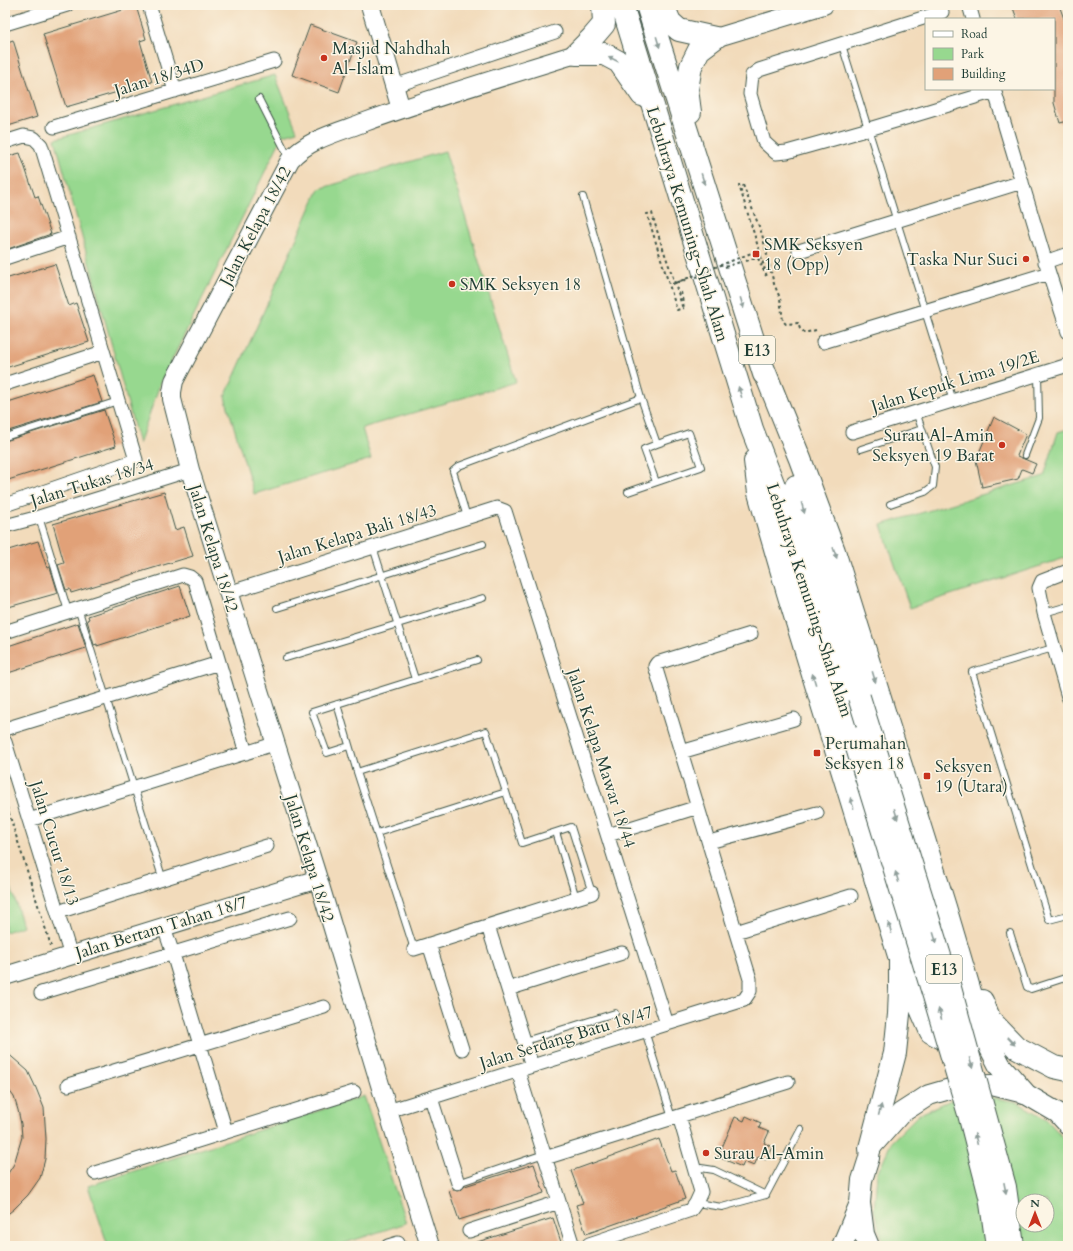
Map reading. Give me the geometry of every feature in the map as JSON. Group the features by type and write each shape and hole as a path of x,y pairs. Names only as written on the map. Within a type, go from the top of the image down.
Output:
{"highway":[{"path":"576,54 604,24 603,5"},
{"name":"Lebuhraya Kemuning–Shah Alam","path":"622,5 653,111 752,429 778,496 934,996 969,1114 990,1196 997,1246"},
{"name":"Lebuhraya Kemuning–Shah Alam","path":"647,5 697,158 760,360 831,607 952,995 1005,1187 1013,1246"},
{"path":"663,5 670,22 679,30 715,38"},
{"path":"697,158 687,89 691,66 699,50 715,38"},
{"path":"576,54 604,54 619,62 653,111"},
{"path":"760,360 800,459 834,551 945,907 981,1029 1000,1066 1024,1093"},
{"path":"752,429 759,493 788,593 900,959 930,1032 942,1038 951,1039 958,1037 963,1033 969,1024 967,984"},
{"path":"945,907 990,1020 1016,1047 1054,1067 1068,1070"},
{"path":"870,1148 894,1053 899,1014 900,959"}],"main road":[{"path":"869,1246 864,1234 860,1203 862,1180 869,1158 870,1148 901,1113 929,1095 960,1086 992,1085 1024,1093 1065,1117"},
{"path":"842,1246 860,1203"}],"street":[{"path":"5,24 67,5"},
{"path":"149,5 175,91"},
{"path":"370,5 401,109"},
{"path":"715,38 824,5"},
{"path":"969,5 973,18"},
{"path":"942,12 759,70 752,75 750,94 764,142 776,153 788,152 869,129 994,90 1068,332"},
{"path":"394,86 555,32"},
{"name":"Jalan Kelapa 18/42","path":"430,1246 318,879 274,744 190,470 172,399 172,392 174,381 290,160 297,152 305,146 325,137 401,109 576,54"},
{"name":"Jalan 18/34D","path":"54,127 274,61"},
{"path":"5,142 24,136 34,138 41,145 136,460 5,505"},
{"path":"799,251 1022,182"},
{"path":"5,258 69,237"},
{"path":"823,342 925,311 1047,267 1068,254"},
{"path":"5,384 103,352"},
{"name":"Jalan Kepuk Lima 19/2E","path":"852,432 1068,365"},
{"name":"Jalan Tukas 18/34","path":"5,526 39,517 190,470"},
{"name":"Jalan Kelapa Bali 18/43","path":"228,593 497,508"},
{"name":"Jalan Kelapa Mawar 18/44","path":"497,508 505,511 667,1024"},
{"path":"1068,571 1042,581 1039,588 1053,648 1068,697"},
{"path":"5,632 183,575 190,577 195,581 246,753"},
{"path":"751,634 657,663 655,666 736,932 851,896"},
{"path":"5,729 219,663"},
{"path":"681,752 794,719"},
{"name":"Jalan Cucur 18/13","path":"5,742 58,912 63,958"},
{"path":"29,820 274,744"},
{"path":"608,835 698,807"},
{"path":"709,842 817,813"},
{"path":"58,912 267,846"},
{"name":"Jalan Bertam Tahan 18/7","path":"5,976 318,879"},
{"path":"414,949 592,893"},
{"path":"41,993 290,918"},
{"path":"164,926 226,1132"},
{"path":"488,926 532,1066"},
{"name":"Jalan Serdang Batu 18/47","path":"388,1112 744,1000 750,990 750,979 736,932"},
{"path":"429,944 462,1049"},
{"path":"508,989 622,954"},
{"path":"68,1085 324,1007"},
{"path":"518,1071 573,1246"},
{"path":"545,1156 788,1082"},
{"path":"95,1173 354,1092"},
{"path":"431,1098 458,1183"},
{"path":"589,1244 691,1210 698,1198 675,1117"},
{"path":"469,1231 559,1202"}],"lane":[{"path":"842,44 953,401"},
{"path":"259,99 290,160"},
{"path":"583,197 641,398 657,444"},
{"path":"1025,455 1039,418 1038,374"},
{"path":"467,517 453,471 459,466 641,398"},
{"path":"5,437 118,400"},
{"path":"890,504 926,492 933,486 935,467 916,412"},
{"path":"861,449 922,430"},
{"path":"628,492 701,467 689,433 644,449 656,482"},
{"path":"39,517 106,698 163,880"},
{"path":"277,608 483,544"},
{"path":"373,547 415,679"},
{"path":"286,658 483,598"},
{"path":"1044,613 1068,606"},
{"path":"1053,648 972,672 1049,920 1068,915"},
{"path":"349,746 327,754 312,712 477,660"},
{"path":"337,704 357,772 414,949"},
{"path":"357,772 486,731 522,843 571,827 592,893"},
{"path":"377,833 506,792"},
{"path":"556,832 576,898"},
{"path":"1010,933 1027,987 1031,989 1068,977"},
{"path":"524,1041 614,1014"},
{"path":"645,1031 675,1117"},
{"path":"698,1198 722,1207 766,1195 801,1129"},
{"path":"458,1183 545,1156"},
{"path":"701,1168 714,1170 766,1195"}],"path":[{"path":"758,258 766,276 768,277 739,185 743,185 762,234 774,284 780,298 783,321 786,324 798,323 800,329 804,333 816,330 823,342"},
{"path":"652,213 674,284 684,308 677,310 647,214 652,213"},
{"path":"725,268 754,258 759,250"},
{"path":"674,284 759,250"},
{"path":"674,284 712,272"},
{"path":"681,292 684,308"},
{"path":"5,801 63,958"}],"green space":[{"path":"275,75 297,131 283,135 160,384 139,444 55,139"},
{"path":"445,151 516,382 362,428 371,459 254,494 225,397 319,189"},
{"path":"1068,429 1068,557 910,608 881,525 1044,476 1058,432"},
{"path":"5,868 23,926 5,932"},
{"path":"364,1096 406,1223 336,1246 108,1246 88,1186"},
{"path":"984,1096 1017,1102 1046,1119 1068,1143 1068,1246 884,1246 874,1210 877,1174 892,1141 918,1115 951,1100"}],"building":[{"path":"1012,5 1059,5 1068,30 1068,121 1060,123 1054,103 1055,18 1017,18"},
{"path":"136,6 146,39 140,41 152,82 66,107 43,34"},
{"name":"Masjid Nahdhah Al-Islam","path":"310,25 357,42 339,92 292,75"},
{"path":"13,40 37,117 5,127 5,43"},
{"path":"20,153 35,197 38,196 51,234 5,250 5,157"},
{"path":"55,264 69,306 76,303 89,342 5,368 5,279"},
{"path":"93,375 102,402 5,432 5,403"},
{"path":"104,410 116,446 5,481 5,441"},
{"name":"Surau Al-Amin Seksyen 19 Barat","path":"994,417 1026,434 1017,456 1036,464 1032,473 1022,469 1018,479 982,487 976,460"},
{"path":"164,492 175,530 184,527 193,556 71,593 70,589 66,590 58,565 64,563 53,524"},
{"path":"38,541 47,568 50,567 58,593 5,608 5,551"},
{"path":"180,586 190,616 97,646 97,644 94,645 87,620 89,619 88,616"},
{"path":"78,623 86,648 5,674 5,647"},
{"path":"5,1051 28,1071 36,1088 44,1108 46,1139 45,1159 40,1178 28,1195 5,1216 5,1178 14,1164 22,1137 21,1124 14,1097 5,1085"},
{"path":"746,1116 761,1123 759,1128 769,1132 764,1143 772,1147 766,1160 758,1157 754,1166 744,1162 742,1167 718,1157 735,1117 744,1121"},
{"path":"659,1139 671,1171 675,1170 685,1199 586,1234 576,1205 583,1203 571,1171"},
{"path":"534,1164 544,1193 459,1220 449,1191 461,1190 465,1186"},
{"path":"553,1218 561,1242 550,1246 472,1246 471,1244"}],"place":[{"name":"Masjid Nahdhah Al-Islam","path":"324,58"},
{"name":"SMK Seksyen 18 (Opp)","path":"756,254"},
{"name":"Taska Nur Suci","path":"1026,259"},
{"name":"SMK Seksyen 18","path":"452,284"},
{"name":"Surau Al-Amin Seksyen 19 Barat","path":"1002,445"},
{"name":"Perumahan Seksyen 18","path":"817,753"},
{"name":"Seksyen 19 (Utara)","path":"927,776"},
{"name":"Surau Al-Amin","path":"706,1153"}]}
